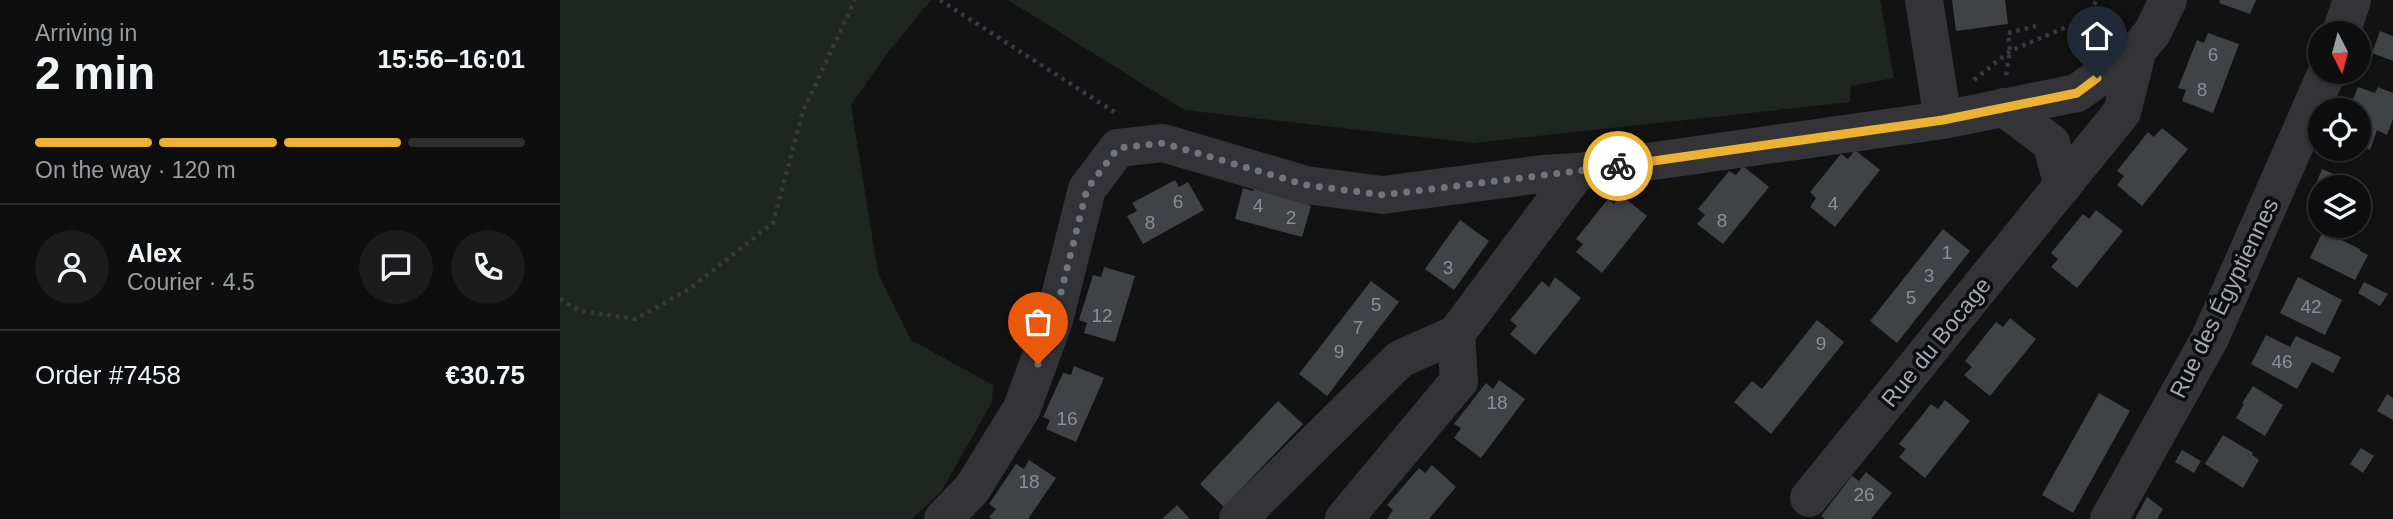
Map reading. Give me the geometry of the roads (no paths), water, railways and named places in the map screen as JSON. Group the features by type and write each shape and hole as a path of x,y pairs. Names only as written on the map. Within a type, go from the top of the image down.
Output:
{"street":[{"path":"1924,0 1941,109"},
{"name":"Rue du Bocage","path":"1809,498 2122,112 2138,49 2152,33 2168,0"},
{"path":"2345,21 2352,0"},
{"path":"943,519 972,489 1022,408 1054,320 1087,189 1118,148 1163,143 1306,185 1383,195 1542,174 1577,172 1941,109 2003,107 2077,93 2138,49"},
{"name":"Rue des Égyptiennes","path":"2109,519 2210,338 2322,84"},
{"path":"2003,107 2051,143 2063,186"},
{"path":"1238,519 1400,359 1456,334 1577,172"},
{"path":"1344,519 1460,381 1456,334"}]}
